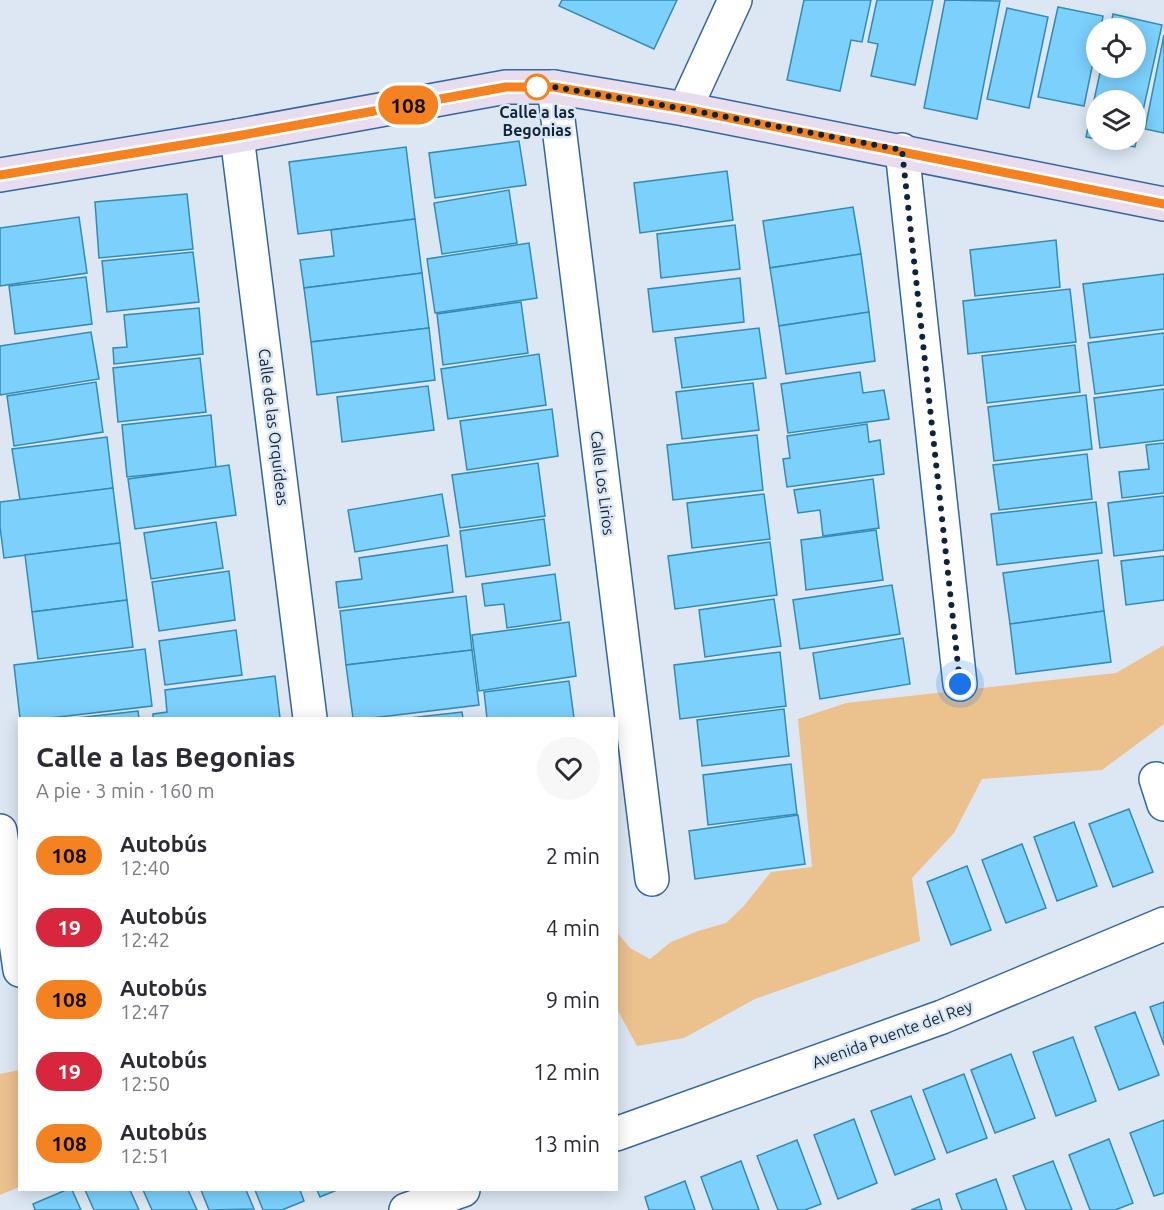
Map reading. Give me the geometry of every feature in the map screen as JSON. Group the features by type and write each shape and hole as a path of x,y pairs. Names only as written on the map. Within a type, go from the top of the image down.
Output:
{"street":[{"path":"685,109 735,0"},
{"path":"0,175 237,136 506,87 554,87 902,150 1164,204"},
{"name":"Calle Los Lirios","path":"554,87 652,879"},
{"name":"Calle de las Orquídeas","path":"237,136 310,717"},
{"path":"902,150 960,684"},
{"path":"0,831 18,956"},
{"name":"Avenida Puente del Rey","path":"618,1133 942,1017 1164,924"},
{"path":"406,1210 460,1191"}],"shaded area":[{"path":"1164,645 1164,724 1102,770 982,779 954,833 912,878 920,941 755,999 684,1038 637,1046 618,1011 618,933 630,948 650,959 671,942 726,923 743,907 771,872 812,867 798,719 846,703 1116,673"},
{"path":"18,1070 18,1187 0,1195 0,1074"}],"building":[{"path":"562,0 677,0 654,49 559,6"},
{"path":"804,0 871,0 862,42 851,40 840,91 787,80"},
{"path":"877,0 933,0 915,85 871,76 878,44 868,42"},
{"path":"945,0 1000,1 977,119 924,108"},
{"path":"1058,7 1103,16 1103,18 1086,18 1086,78 1090,78 1084,106 1038,97"},
{"path":"1007,8 1048,17 1029,108 987,99"},
{"path":"1113,14 1131,18 1112,18"},
{"path":"1146,21 1162,25 1146,97 1146,90 1096,90 1099,78 1146,78"},
{"path":"1164,35 1164,133 1146,129"},
{"path":"519,141 526,185 435,198 429,153"},
{"path":"406,147 415,219 298,234 289,162"},
{"path":"727,171 733,220 640,233 634,183"},
{"path":"509,190 517,243 442,254 434,203"},
{"path":"187,194 193,249 99,258 95,202"},
{"path":"853,207 861,254 770,268 763,221"},
{"path":"79,217 87,273 0,286 0,228"},
{"path":"415,219 422,273 304,288 300,260 334,256 331,230"},
{"path":"735,225 740,269 661,278 657,234"},
{"path":"1056,240 1060,287 975,296 970,250"},
{"path":"529,243 537,298 435,313 427,259"},
{"path":"193,252 199,302 107,312 102,261"},
{"path":"861,254 869,312 779,326 770,268"},
{"path":"422,273 429,328 311,342 304,288"},
{"path":"1164,274 1164,329 1090,338 1083,284"},
{"path":"86,277 92,324 15,334 9,286"},
{"path":"740,278 744,322 653,332 648,289"},
{"path":"1070,289 1076,342 968,354 963,301"},
{"path":"521,302 528,353 443,365 437,314"},
{"path":"199,308 203,354 114,364 113,348 127,347 124,315"},
{"path":"869,312 875,361 786,374 779,326"},
{"path":"429,328 435,380 317,395 311,342"},
{"path":"759,328 766,378 682,388 675,338"},
{"path":"91,332 99,379 0,395 0,346"},
{"path":"1164,333 1164,385 1095,394 1088,343"},
{"path":"1075,345 1080,392 987,403 982,356"},
{"path":"539,354 546,405 448,419 441,369"},
{"path":"200,358 206,412 118,422 113,368"},
{"path":"860,372 863,393 884,390 889,419 788,433 781,384"},
{"path":"96,382 103,432 14,446 7,396"},
{"path":"753,383 759,430 682,439 676,392"},
{"path":"428,386 434,430 342,442 337,397"},
{"path":"1164,389 1164,440 1100,448 1094,398"},
{"path":"1086,395 1092,449 994,461 988,407"},
{"path":"552,409 558,456 467,470 460,421"},
{"path":"211,415 216,468 127,477 122,425"},
{"path":"867,424 869,442 880,440 884,474 787,487 783,459 790,458 787,436"},
{"path":"757,435 763,490 673,500 667,445"},
{"path":"107,437 113,488 20,500 12,449"},
{"path":"1164,443 1164,493 1122,498 1119,472 1149,469 1146,445"},
{"path":"1087,454 1092,499 999,510 993,465"},
{"path":"538,463 545,516 460,528 452,475"},
{"path":"229,465 236,515 135,529 128,479"},
{"path":"873,479 879,528 823,536 820,510 798,513 794,490"},
{"path":"113,488 120,543 4,558 0,502"},
{"path":"442,494 449,536 355,552 348,510"},
{"path":"764,494 770,539 692,548 687,503"},
{"path":"1164,496 1164,550 1114,556 1108,503"},
{"path":"1096,502 1102,553 997,565 991,514"},
{"path":"544,519 550,565 466,577 460,531"},
{"path":"216,522 223,568 151,579 144,533"},
{"path":"876,530 883,580 806,590 801,540"},
{"path":"770,542 777,595 675,609 668,556"},
{"path":"120,543 127,600 32,612 25,555"},
{"path":"447,545 453,592 339,608 336,582 362,579 359,558"},
{"path":"1164,556 1164,600 1126,605 1121,561"},
{"path":"1098,560 1104,611 1010,624 1003,573"},
{"path":"229,571 235,620 159,631 152,582"},
{"path":"555,574 561,620 507,628 504,604 485,606 482,584"},
{"path":"892,585 900,634 800,649 793,600"},
{"path":"466,596 472,650 346,665 340,611"},
{"path":"774,599 781,646 705,657 699,610"},
{"path":"127,600 133,647 38,659 32,612"},
{"path":"1104,611 1111,662 1016,674 1010,624"},
{"path":"569,622 576,676 479,691 472,635"},
{"path":"236,630 242,675 165,685 159,641"},
{"path":"903,638 910,684 820,699 813,653"},
{"path":"145,649 152,706 58,717 20,717 14,665"},
{"path":"472,650 479,705 380,717 353,717 346,665"},
{"path":"780,652 786,706 680,719 674,665"},
{"path":"275,676 280,717 153,717 153,714 167,712 165,690"},
{"path":"569,681 574,717 487,717 484,692"},
{"path":"784,709 789,756 702,766 697,720"},
{"path":"138,711 139,717 85,717"},
{"path":"462,712 463,717 418,717"},
{"path":"791,764 797,814 708,825 703,775"},
{"path":"1129,809 1153,872 1113,887 1089,824"},
{"path":"798,815 805,864 695,879 689,831"},
{"path":"1074,822 1097,886 1057,901 1034,837"},
{"path":"1022,844 1046,908 1006,923 982,860"},
{"path":"967,866 991,930 951,945 927,882"},
{"path":"1164,1002 1164,1045 1150,1007"},
{"path":"1135,1012 1159,1075 1119,1090 1095,1027"},
{"path":"1073,1037 1096,1101 1056,1116 1033,1052"},
{"path":"1011,1054 1035,1118 995,1133 971,1070"},
{"path":"964,1074 987,1138 947,1153 923,1090"},
{"path":"911,1096 935,1159 895,1175 871,1111"},
{"path":"854,1119 877,1183 838,1199 814,1135"},
{"path":"1164,1120 1164,1193 1154,1196 1130,1133"},
{"path":"1109,1139 1133,1203 1115,1210 1090,1210 1069,1155"},
{"path":"797,1140 821,1204 805,1210 778,1210 757,1156"},
{"path":"741,1161 759,1210 713,1210 701,1177"},
{"path":"1053,1161 1072,1210 1026,1210 1013,1176"},
{"path":"996,1179 1007,1210 962,1210 956,1194"},
{"path":"685,1181 695,1210 649,1210 645,1197"},
{"path":"64,1191 72,1191 81,1210 35,1210 33,1204"},
{"path":"85,1191 130,1191 139,1210 94,1210"},
{"path":"143,1191 188,1191 197,1210 152,1210"},
{"path":"201,1191 246,1191 254,1209 209,1210"},
{"path":"255,1191 300,1191 304,1201 282,1210 263,1210"},
{"path":"317,1191 335,1191 320,1197"},
{"path":"939,1199 942,1210 911,1210"}],"bus line":[{"name":"108","path":"0,175 237,136 506,87 554,87 902,150 1164,204"}],"place":[{"name":"Calle a las Begonias","path":"537,87"}],"route":[{"path":"537,87 530,87 554,87 685,109 902,150 960,684"}]}
